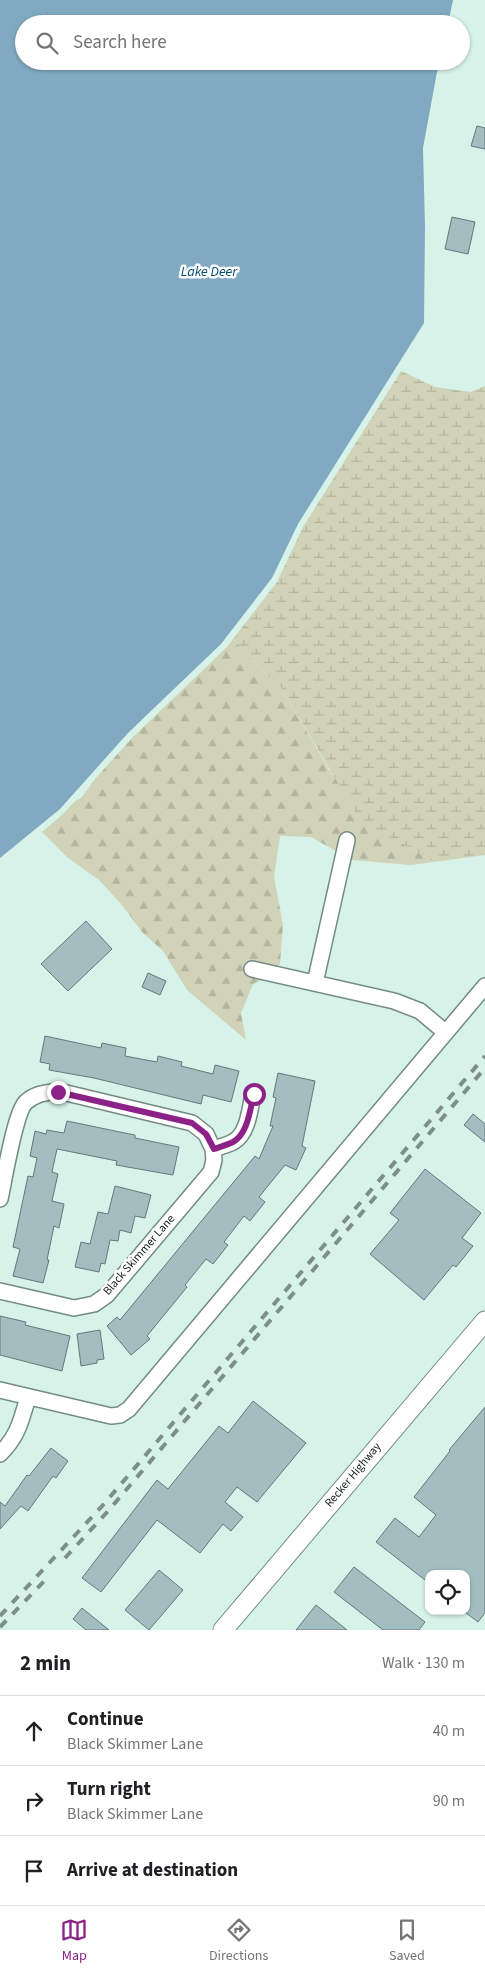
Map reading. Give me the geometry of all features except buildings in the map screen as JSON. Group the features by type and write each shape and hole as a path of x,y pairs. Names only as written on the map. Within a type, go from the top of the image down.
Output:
{"main road":[{"name":"Recker Highway","path":"222,1630 485,1321"}],"street":[{"path":"315,983 347,840"},
{"path":"252,969 394,1001 420,1011 445,1032"},
{"path":"0,1390 111,1416 120,1415 130,1409 485,986"},
{"path":"0,1199 6,1140 25,1103 39,1093 58,1092 192,1123 206,1134 214,1149 235,1141 241,1134 248,1120 254,1094"},
{"name":"Black Skimmer Lane","path":"0,1291 74,1308 94,1304 107,1295 211,1172 214,1149"},
{"path":"0,1454 12,1442 19,1428 28,1397"}],"green space":[{"path":"401,371 435,387 471,392 485,386 485,855 434,862 407,846 363,825 280,686 233,639 277,582 303,527"},
{"path":"233,639 280,686 331,773 407,846 434,862 411,865 352,860 311,837 280,836 274,877 283,925 280,964 267,977 253,984 241,1013 246,1040 187,990 163,951 142,932 122,905 99,880 68,858 42,832 75,801 81,798 95,779 133,737 226,648"}],"water":[{"name":"Lake Deer","path":"0,0 453,0 450,15 15,15 15,70 437,70 423,148 425,227 424,323 298,524 272,578 221,644 128,733 60,809 0,858"}],"railway":[{"path":"0,1616 104,1504 485,1056"},
{"path":"65,1558 109,1510 485,1068"},
{"path":"0,1627 47,1578"}],"route":[{"path":"58,1092 192,1123 206,1134 214,1149 235,1141 241,1134 248,1120 254,1094"}]}
